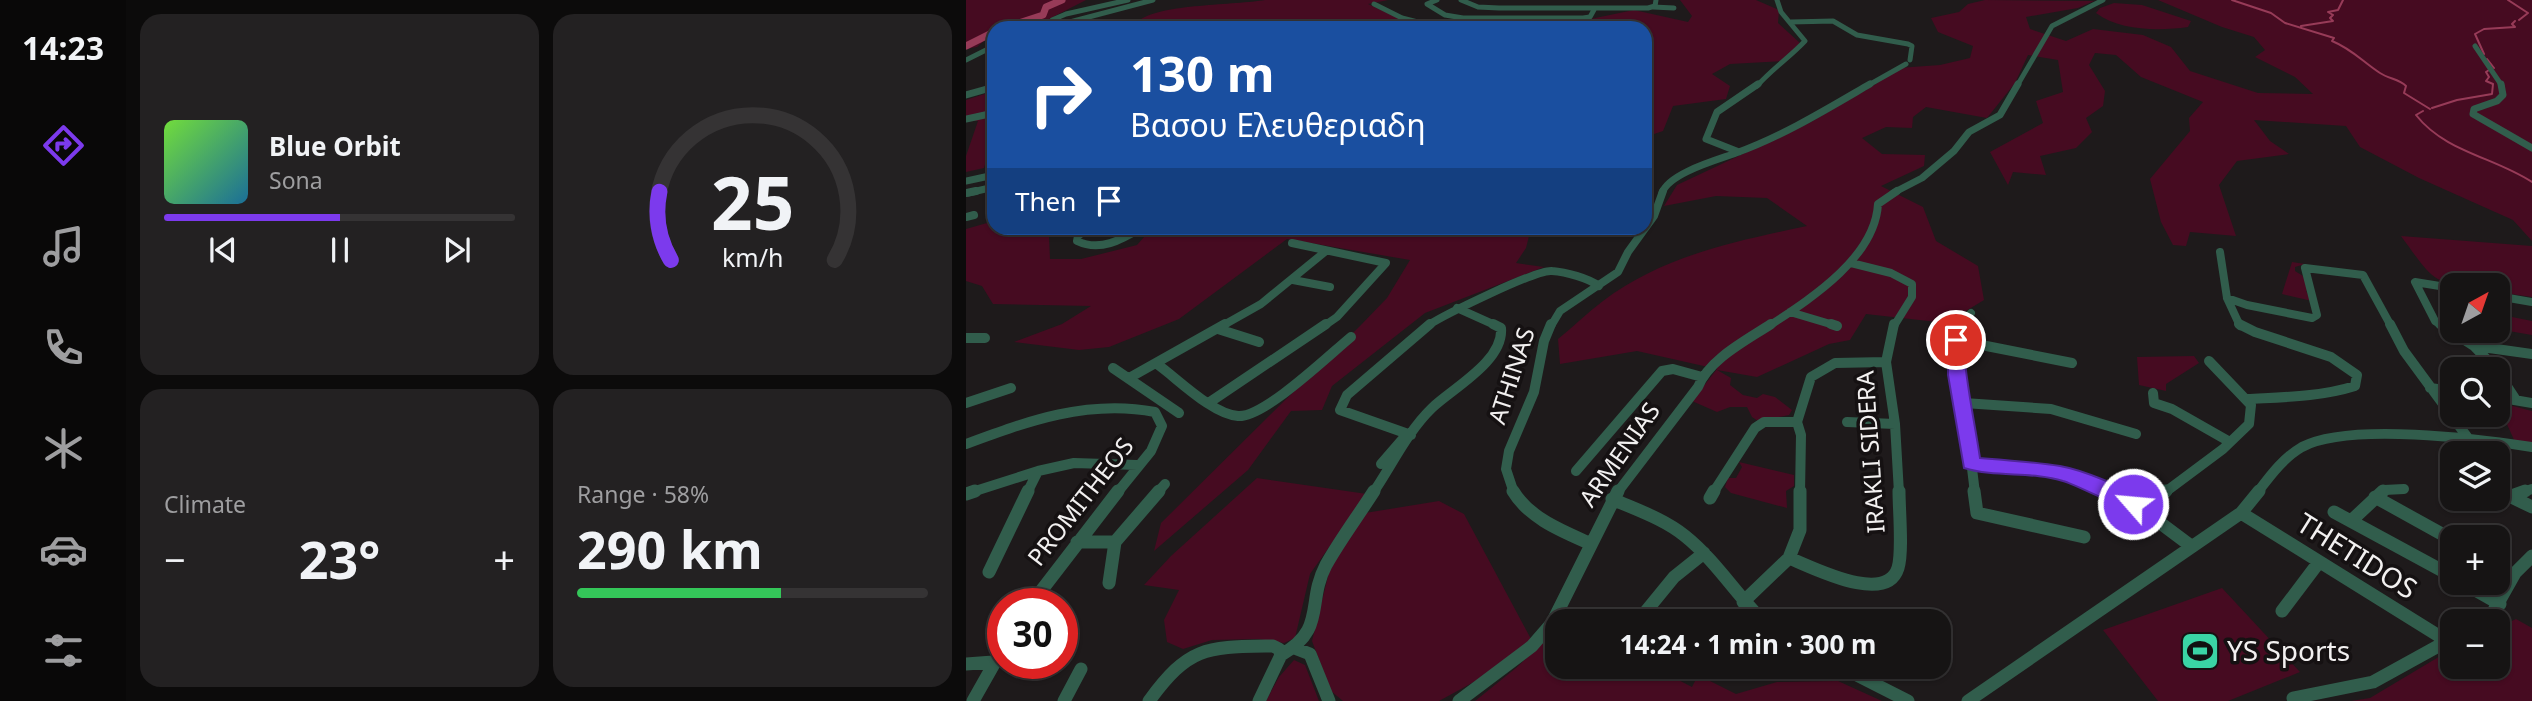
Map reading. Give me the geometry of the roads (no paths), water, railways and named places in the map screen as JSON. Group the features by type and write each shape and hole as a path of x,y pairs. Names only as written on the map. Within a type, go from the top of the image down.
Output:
{"street":[{"path":"1055,21 1052,20 1066,14 1128,0"},
{"path":"1075,21 1153,0"},
{"path":"1435,0 1427,4 1445,15"},
{"path":"1461,0 1485,8 1674,8"},
{"path":"1653,7 1656,0"},
{"path":"1739,152 1706,139 1716,120 1717,111 1755,88 1776,65 1794,53 1805,41 1791,22 1782,18 1777,0"},
{"path":"1851,263 1877,220 1878,204 1883,198 1922,178 1954,151 1969,132 2000,115 2052,26 2103,0"},
{"path":"1374,4 1402,18 1418,21"},
{"path":"1427,21 1445,15 1481,18 1583,18 1590,17 1595,8"},
{"name":"ATHINAS","path":"1652,219 1665,185 1708,162 1739,152 1804,122 1908,62 1912,46 1908,44 1857,36 1833,21 1791,22"},
{"path":"2474,46 2490,64 2501,83 2503,95 2500,99 2474,109 2473,114 2532,148"},
{"path":"966,60 987,50"},
{"path":"966,95 987,89"},
{"path":"966,119 987,114"},
{"path":"966,181 987,175"},
{"path":"966,193 987,188"},
{"path":"1079,235 1077,241 1084,246 1111,243 1127,235"},
{"name":"ATHINAS","path":"1589,542 1552,527 1525,507 1513,490 1507,472 1508,454 1535,388 1546,331 1560,311 1611,278 1624,263 1640,235"},
{"path":"1210,402 1337,317 1386,266 1382,261 1292,243"},
{"path":"1129,378 1261,304 1326,251"},
{"path":"2220,252 2227,298 2240,326 2264,337 2326,354 2345,362 2357,375 2355,386 2342,390 2318,395 2247,399"},
{"name":"ARMENIAS","path":"1561,609 1589,542 1612,499 1698,387 1702,377 1731,351 1790,312 1851,263"},
{"name":"IRAKLI SIDERA","path":"1789,558 1861,584 1885,583 1894,575 1898,566 1899,486 1895,424 1886,362 1895,322 1912,297 1912,284 1903,277 1851,263"},
{"path":"2227,298 2312,318 2316,315 2316,307 2304,268 2362,275 2404,351 2468,438"},
{"path":"1409,434 1340,410 1347,395 1424,328 1457,309 1550,270 1592,281 1600,286"},
{"path":"1293,279 1330,287"},
{"path":"2440,286 2415,282 2435,321 2440,324"},
{"path":"2510,298 2532,302"},
{"path":"1381,464 1432,408 1470,378 1488,359 1502,338 1501,328 1457,309"},
{"path":"1790,312 1837,327"},
{"path":"1971,313 1960,326 1956,340 1957,375 1964,403 1977,513 2084,537"},
{"path":"1218,329 1259,342"},
{"path":"1157,364 1210,402 1238,416 1265,408 1351,337"},
{"path":"966,338 985,338"},
{"path":"1956,340 2072,363"},
{"path":"2469,343 2485,357"},
{"path":"2474,346 2532,354"},
{"path":"2142,509 2230,442 2249,424 2251,405 2209,361"},
{"path":"1743,602 1789,558 1800,530 1801,435 1797,422 1811,377 1835,363 1886,362"},
{"path":"1112,368 1179,413"},
{"path":"1576,471 1662,371 1673,369 1702,377"},
{"path":"966,403 1011,388"},
{"path":"2430,388 2440,389"},
{"path":"2510,391 2516,400"},
{"path":"2153,393 2154,403 2172,409 2230,442"},
{"path":"2510,399 2532,402"},
{"path":"1964,403 2051,409 2136,433"},
{"path":"1155,412 1168,405"},
{"name":"PROMITHEOS","path":"966,444 1083,408 1138,407 1155,412 1161,426 1158,439 1043,588"},
{"path":"1710,498 1755,428 1764,422 1797,422"},
{"path":"1847,422 1895,424"},
{"path":"1968,701 2241,513 2269,482 2282,461 2304,446 2326,440 2416,433 2532,447"},
{"path":"1259,701 1282,656 1297,649 1310,632 1318,583 1325,567 1409,434"},
{"path":"966,494 1038,471 1074,463 1138,465"},
{"path":"1971,464 2063,473 2111,492 2142,509 2191,546"},
{"path":"989,572 1038,471"},
{"path":"1109,583 1115,542 1165,484"},
{"path":"2352,520 2384,490 2404,489"},
{"path":"2511,496 2532,489"},
{"path":"2511,496 2532,507"},
{"path":"2375,497 2440,533"},
{"path":"1612,499 1660,520 1684,535 1704,553 1750,609"},
{"path":"2334,512 2440,569"},
{"name":"THETIDOS","path":"2241,513 2440,635"},
{"path":"1077,542 1115,542"},
{"path":"1648,609 1674,577 1704,553"},
{"path":"2496,609 2515,573 2532,556"},
{"path":"2282,611 2319,562"},
{"path":"2484,595 2500,604"},
{"name":"ARMENIAS","path":"1459,701 1545,634"},
{"path":"2293,698 2373,682 2440,645"},
{"path":"1149,701 1170,671 1189,655 1213,648 1273,646 1279,649 1282,656"},
{"path":"1297,649 1310,654 1329,701"},
{"path":"966,664 987,662"},
{"path":"1064,701 1081,669"},
{"path":"973,701 987,674"},
{"path":"1865,679 1908,701"}],"waterway":[{"path":"1025,21 1043,15 1046,7 1062,0"},
{"path":"2232,0 2271,13 2285,23 2334,38 2332,41 2380,73 2406,86 2404,93 2430,109"},
{"path":"2301,26 2333,21 2330,18 2333,15 2328,12 2338,10 2343,0"},
{"path":"2508,0 2528,13 2519,20"},
{"path":"2484,54 2475,34 2484,29 2515,27 2512,24 2515,21"},
{"path":"966,46 987,36"},
{"path":"2487,59 2494,68"},
{"path":"2432,108 2457,100 2492,94 2493,84 2486,81 2489,77 2486,72 2489,70"},
{"path":"2423,111 2416,115 2441,138 2532,182"}],"place":[{"name":"YS Sports","path":"2200,651"}]}
